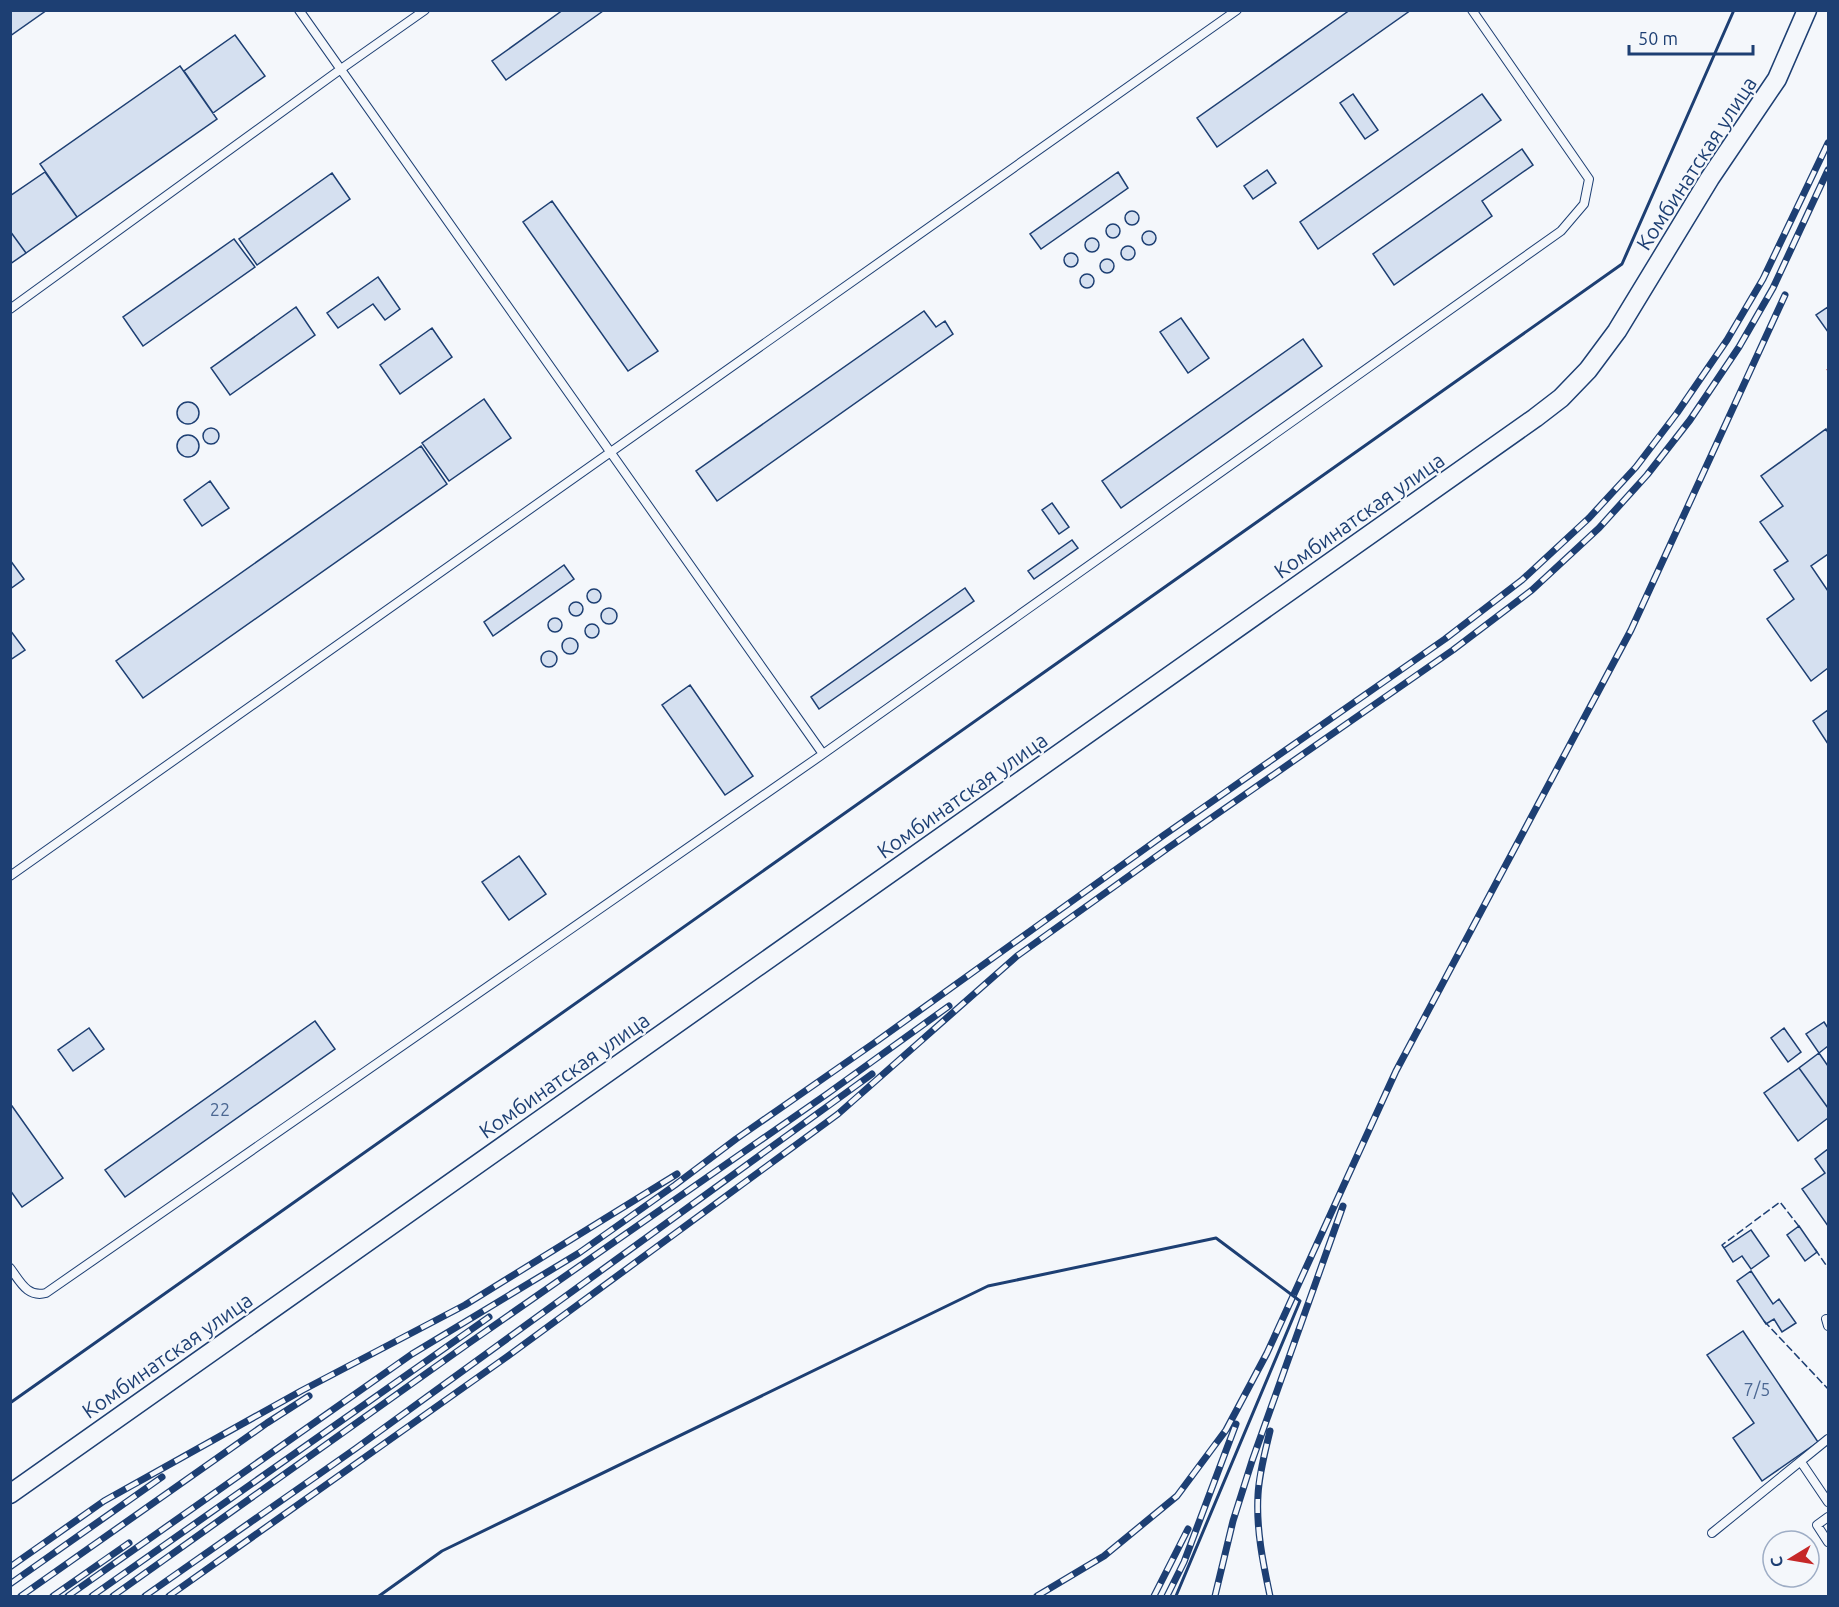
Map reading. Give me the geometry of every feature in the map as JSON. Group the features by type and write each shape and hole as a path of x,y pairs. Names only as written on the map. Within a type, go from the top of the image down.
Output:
{"street":[{"name":"Комбинатская улица","path":"10,1494 1561,398 1588,370 1617,332 1710,178 1766,97 1777,79 1807,10"}],"lane":[{"path":"299,10 823,754"},
{"path":"10,309 340,69 425,10"},
{"path":"10,876 1237,10"},
{"path":"10,1268 26,1291 38,1296 45,1293 823,754 1561,231 1584,204 1589,179 1472,10"},
{"path":"1712,1533 1828,1439"},
{"path":"1801,1462 1828,1502"},
{"path":"1828,1517 1817,1525 1828,1542"}],"building":[{"path":"10,10 47,10 10,36"},
{"path":"563,10 603,11 506,80 492,61"},
{"path":"1350,10 1411,10 1217,147 1197,118"},
{"path":"235,35 265,76 213,113 184,71"},
{"path":"180,66 217,119 77,217 40,164"},
{"path":"1353,94 1378,130 1365,139 1340,103"},
{"path":"1482,94 1501,120 1318,249 1300,222"},
{"path":"1522,149 1533,165 1482,201 1492,216 1394,285 1373,254"},
{"path":"1267,170 1276,183 1253,199 1244,186"},
{"path":"45,172 77,217 26,253 10,231 10,196"},
{"path":"1118,172 1128,188 1041,249 1030,234"},
{"path":"332,173 350,199 257,265 239,239"},
{"path":"552,201 658,351 628,371 523,222"},
{"path":"1132,211 1137,213 1139,218 1137,223 1132,225 1127,223 1125,218 1127,213"},
{"path":"1113,224 1118,226 1120,231 1118,236 1113,238 1108,236 1106,231 1108,226"},
{"path":"10,231 26,253 10,264"},
{"path":"1149,231 1154,233 1156,238 1154,243 1149,245 1144,243 1142,238 1144,233"},
{"path":"1092,238 1097,240 1099,245 1097,250 1092,252 1087,250 1085,245 1087,240"},
{"path":"234,239 255,267 143,346 123,317"},
{"path":"1128,246 1133,248 1135,253 1133,258 1128,260 1123,258 1121,253 1123,248"},
{"path":"1071,253 1076,255 1078,260 1076,265 1071,267 1066,265 1064,260 1066,255"},
{"path":"1107,259 1112,261 1114,266 1112,271 1107,273 1102,271 1100,266 1102,261"},
{"path":"1087,274 1092,276 1094,281 1092,286 1087,288 1082,286 1080,281 1082,276"},
{"path":"378,277 400,309 385,320 373,304 338,328 327,313"},
{"path":"296,307 315,335 230,395 211,368"},
{"path":"1828,307 1828,332 1816,315"},
{"path":"924,311 936,327 945,321 953,334 717,501 696,471"},
{"path":"1181,318 1209,358 1188,373 1160,332"},
{"path":"432,328 452,357 400,394 380,365"},
{"path":"1303,339 1322,366 1121,508 1102,481"},
{"path":"484,399 511,438 449,481 422,443"},
{"path":"188,402 196,405 199,413 196,421 188,424 180,421 177,413 180,405"},
{"path":"208,428 214,428 219,436 217,442 208,444 203,439 203,433"},
{"path":"1826,429 1828,433 1828,554 1811,566 1828,591 1828,668 1811,681 1767,619 1794,599 1774,570 1788,561 1760,522 1783,506 1761,476"},
{"path":"188,435 196,438 199,446 196,454 188,457 180,454 177,446 180,438"},
{"path":"421,446 447,484 143,698 116,661"},
{"path":"210,481 229,508 202,526 184,500"},
{"path":"1052,503 1069,527 1059,534 1042,510"},
{"path":"1072,540 1078,548 1034,579 1028,571"},
{"path":"10,560 24,579 10,589"},
{"path":"564,565 574,579 493,636 484,622"},
{"path":"965,588 974,601 819,709 811,697"},
{"path":"594,589 599,591 601,596 599,601 594,603 589,601 587,596 589,591"},
{"path":"576,602 581,604 583,609 581,614 576,616 571,614 569,609 571,604"},
{"path":"606,608 612,608 617,616 615,622 606,624 601,619 601,613"},
{"path":"555,618 560,620 562,625 560,630 555,632 550,630 548,625 550,620"},
{"path":"592,624 597,626 599,631 597,636 592,638 587,636 585,631 587,626"},
{"path":"10,630 25,650 10,660"},
{"path":"567,638 573,638 578,646 576,652 567,654 562,649 562,643"},
{"path":"546,651 552,651 557,659 555,665 546,667 541,662 541,656"},
{"path":"690,685 753,776 725,795 662,705"},
{"path":"1828,710 1828,744 1813,721"},
{"path":"519,856 546,894 509,920 482,882"},
{"path":"315,1021 335,1049 125,1197 105,1170"},
{"path":"1824,1022 1828,1028 1828,1046 1819,1053 1806,1034"},
{"path":"89,1028 104,1049 73,1071 58,1050"},
{"path":"1784,1028 1801,1052 1788,1062 1771,1038"},
{"path":"1819,1053 1828,1066 1828,1108 1799,1068"},
{"path":"1799,1068 1828,1108 1828,1118 1798,1141 1764,1093"},
{"path":"12,1106 63,1178 22,1207 10,1190 10,1107"},
{"path":"1828,1149 1828,1226 1802,1189 1825,1173 1815,1159"},
{"path":"1799,1226 1817,1252 1805,1261 1787,1235"},
{"path":"1751,1230 1769,1256 1751,1269 1742,1256 1733,1262 1724,1248"},
{"path":"1751,1271 1773,1304 1779,1299 1796,1323 1782,1332 1774,1319 1766,1324 1737,1281"},
{"path":"1743,1331 1818,1442 1762,1481 1733,1438 1754,1423 1707,1355"}],"railway":[{"path":"68,1596 412,1354 579,1253 1164,835 1445,639 1522,580 1589,518 1636,467 1677,413 1727,340 1763,279 1828,143"},
{"path":"169,1596 508,1356 838,1114 1017,956 1453,650 1532,590 1599,528 1647,475 1690,420 1739,347 1773,288 1828,170"},
{"path":"1037,1596 1104,1556 1177,1496 1226,1430 1267,1353 1396,1071 1631,630 1785,295"},
{"path":"113,1596 949,1006"},
{"path":"145,1596 355,1449 872,1074"},
{"path":"10,1567 104,1501 301,1391 465,1305 677,1174"},
{"path":"1215,1596 1233,1521 1252,1461 1343,1206"},
{"path":"92,1596 489,1317"},
{"path":"21,1596 309,1396"},
{"path":"1167,1596 1184,1562 1236,1424"},
{"path":"1270,1431 1262,1463 1258,1520 1270,1596"},
{"path":"10,1584 162,1477"},
{"path":"1154,1596 1188,1529"},
{"path":"53,1596 129,1543"}],"fence":[{"path":"1724,1248 1722,1245 1780,1202 1801,1229"},
{"path":"1815,1249 1828,1268"},
{"path":"1764,1321 1828,1389"}],"wall":[{"path":"10,1403 1622,264 1734,10"},
{"path":"379,1596 442,1551 988,1286 1216,1238 1300,1301 1176,1596"}]}
